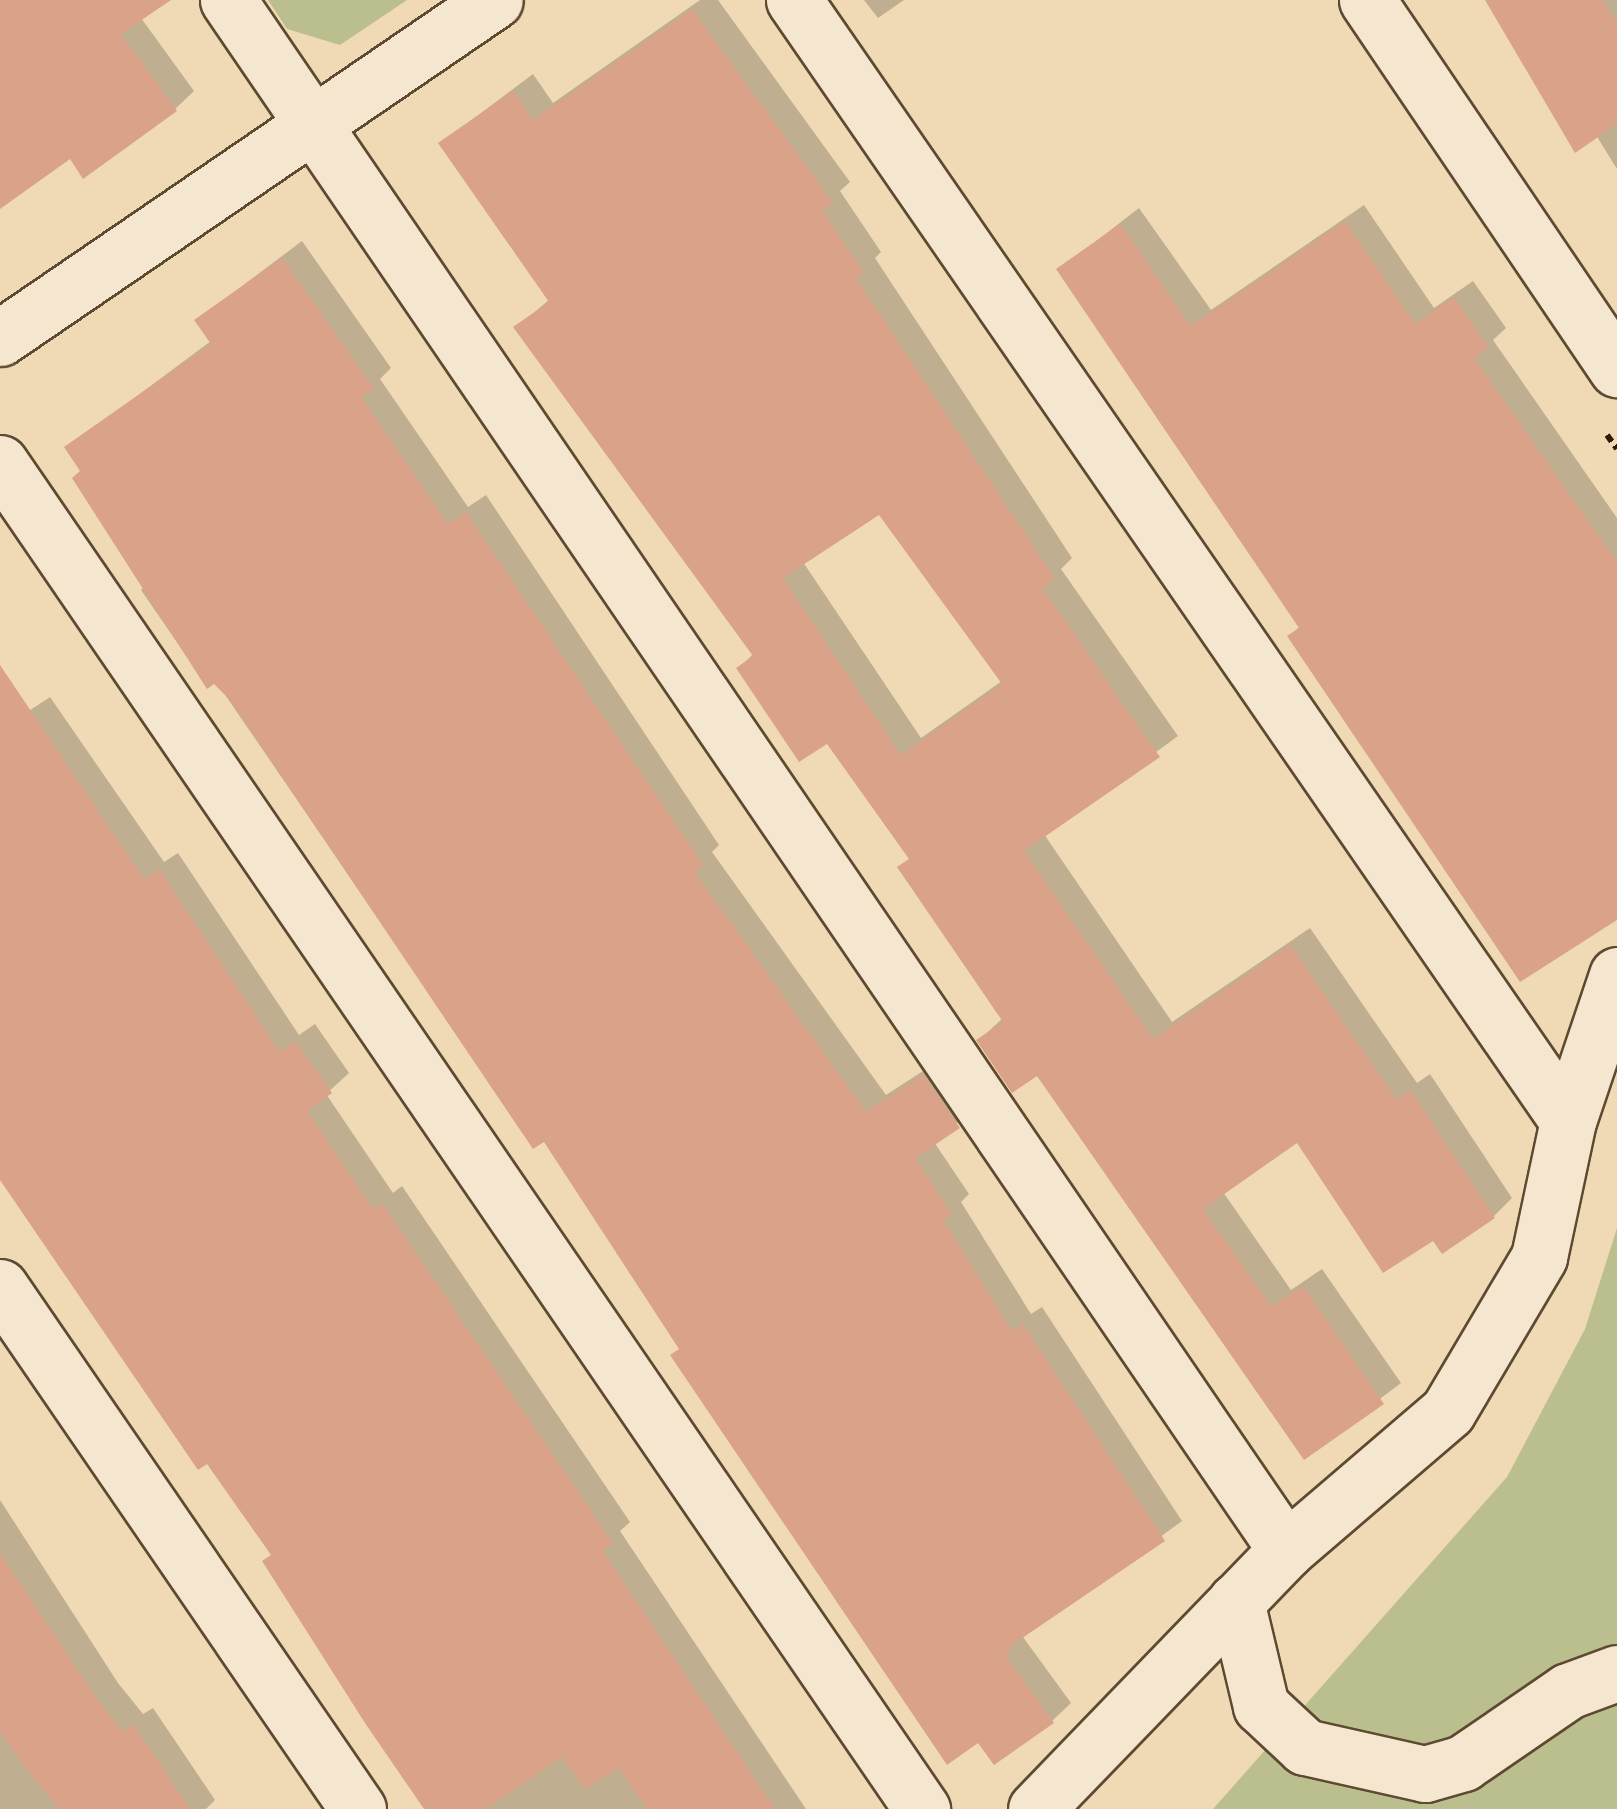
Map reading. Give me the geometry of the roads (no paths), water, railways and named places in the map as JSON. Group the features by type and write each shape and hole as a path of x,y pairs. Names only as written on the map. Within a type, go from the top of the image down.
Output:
{"street":[{"path":"228,0 1286,1550"},
{"path":"0,338 495,0"},
{"path":"794,0 1568,1121"},
{"path":"1367,0 1617,369"},
{"path":"0,464 922,1809"},
{"path":"1036,1809 1286,1550 1448,1411 1539,1258 1568,1121 1617,976"},
{"path":"0,1287 358,1809"},
{"path":"1236,1601 1262,1706 1304,1747 1425,1774 1463,1763 1568,1691 1617,1672"}]}
